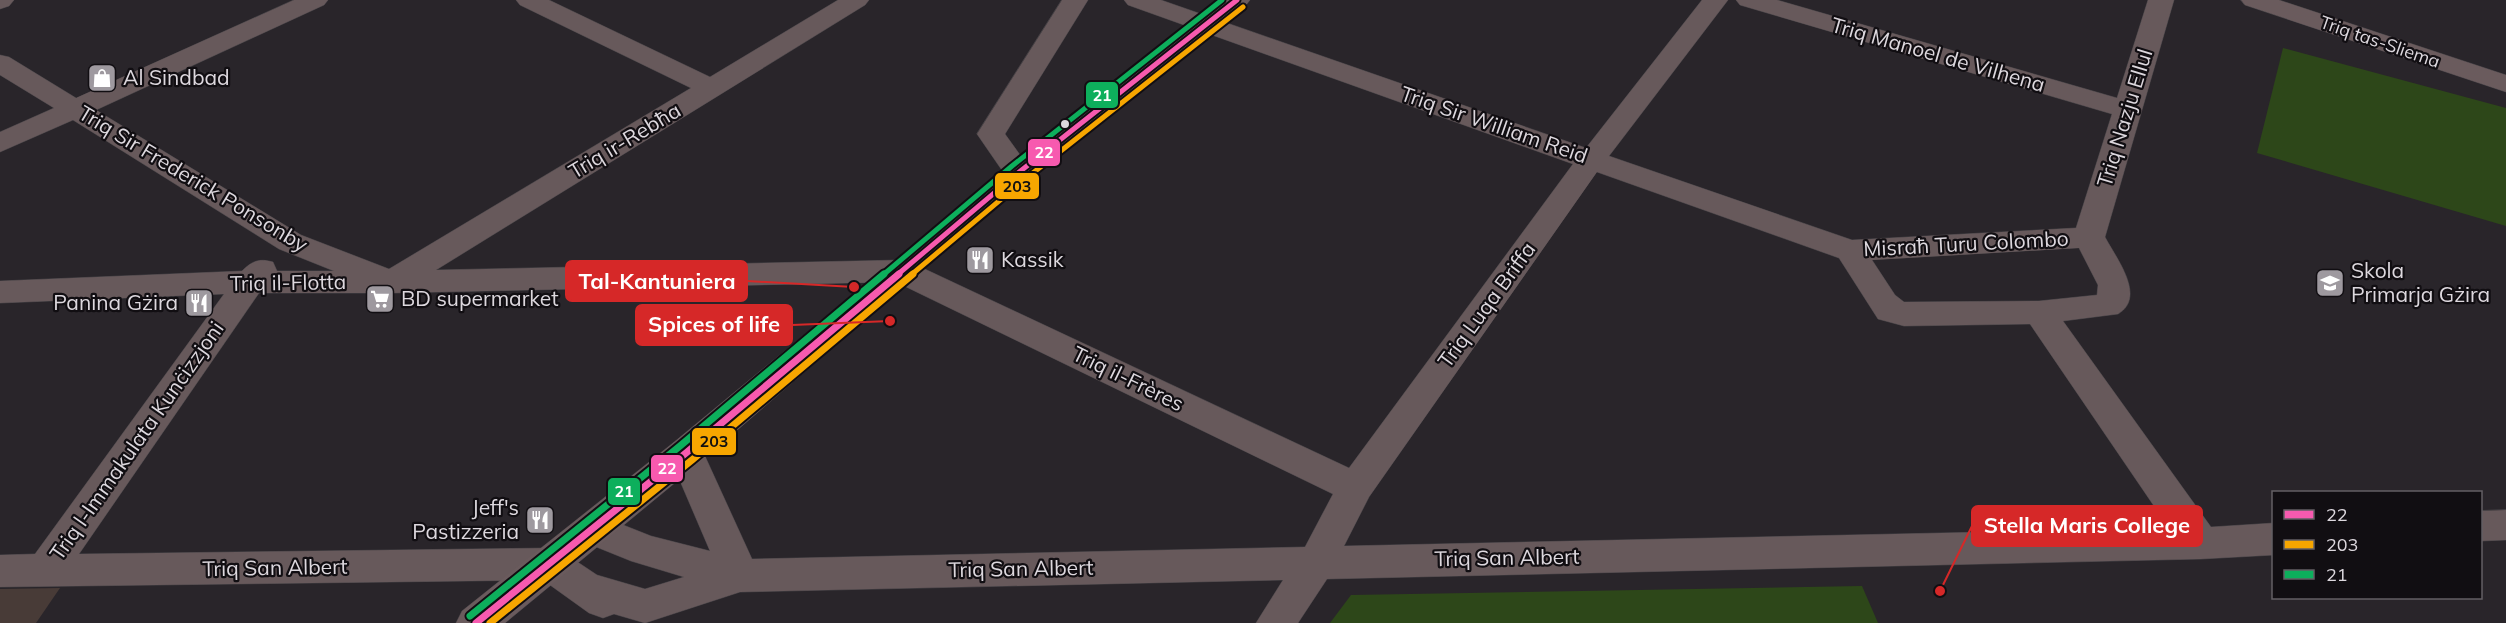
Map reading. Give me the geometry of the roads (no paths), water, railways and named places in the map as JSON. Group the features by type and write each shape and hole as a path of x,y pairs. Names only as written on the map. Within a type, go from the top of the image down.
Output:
{"main road":[{"path":"476,623 686,453 1018,173 1237,0"},
{"name":"Triq tas-Sliema","path":"2254,0 2506,84"},
{"name":"Triq tas-Sliema","path":"2308,0 2506,65"}],"street":[{"path":"0,143 315,0"},
{"path":"529,0 712,88"},
{"name":"Triq ir-Rebħa","path":"393,282 856,0"},
{"path":"1018,173 991,134 1075,0"},
{"name":"Triq Sir William Reid","path":"1137,0 1850,251"},
{"name":"Triq Luqa Briffa","path":"1276,623 1316,563 1354,488 1592,159 1715,0"},
{"name":"Triq Manoel de Vilhena","path":"1749,0 2128,110"},
{"name":"Triq Nazju Ellul","path":"2089,237 2162,0"},
{"name":"Triq Sir Frederick Ponsonby","path":"0,63 290,242 393,282"},
{"name":"Misraħ Turu Colombo","path":"2089,237 2114,285 2113,302 2106,306 2039,312 1904,314 1890,310 1882,303 1850,251 2089,237"},
{"name":"Triq l-Immakulata Kunċizzjoni","path":"45,570 250,282 290,242"},
{"name":"Triq il-Flotta","path":"0,292 250,282 393,282 901,271"},
{"name":"Triq il-Frères","path":"901,271 1354,488"},
{"path":"2039,312 2201,543"},
{"path":"686,453 740,576"},
{"name":"Triq San Albert","path":"593,529 645,550 740,576"},
{"name":"Triq San Albert","path":"586,589 645,606 740,576 2201,543 2272,539"},
{"path":"550,564 634,623"},
{"name":"Triq San Albert","path":"0,571 550,564"}],"place":[{"name":"Al Sindbad","path":"102,78"},
{"name":"Kassik","path":"980,260"},
{"name":"Skola Primarja Gżira","path":"2330,283"},
{"name":"Tal-Kantuniera","path":"854,287"},
{"name":"BD supermarket","path":"380,299"},
{"name":"Panina Gżira","path":"199,303"},
{"name":"Spices of life","path":"890,321"},
{"name":"Jeff's Pastizzeria","path":"540,520"},
{"name":"Stella Maris College","path":"1940,591"}]}
